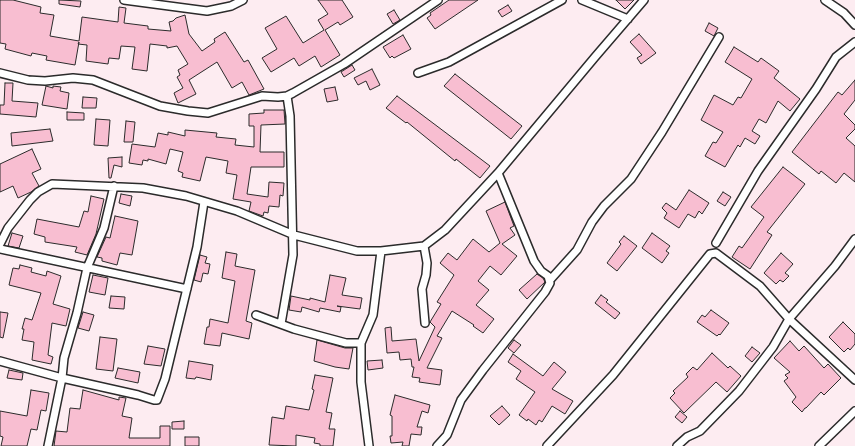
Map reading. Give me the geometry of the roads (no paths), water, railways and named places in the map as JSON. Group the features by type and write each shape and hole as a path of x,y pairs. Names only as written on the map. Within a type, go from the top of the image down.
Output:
{"street":[{"path":"124,0 207,11 231,6 243,0"},
{"path":"0,73 28,80 45,81 73,78 93,80 160,106 208,113 262,96 287,96 344,64 438,0"},
{"path":"418,73 449,62 562,0"},
{"path":"582,0 628,19"},
{"path":"0,244 8,228 30,200 38,192 52,184 143,188 186,196 237,211 294,235 357,251 381,251 424,246 444,230 498,173 644,0"},
{"path":"825,0 844,13 854,22 855,25"},
{"path":"437,446 447,434 461,400 545,292 550,280 577,250 592,222 604,206 631,179 662,132 719,37"},
{"path":"716,243 758,171 816,89 836,57 855,42"},
{"path":"281,324 294,255 291,196 290,116 287,96"},
{"path":"498,173 534,261 550,280"},
{"path":"48,446 62,378 64,358 77,313 87,268 104,228 114,186"},
{"path":"0,361 62,378 157,400 165,379 197,247 204,202"},
{"path":"677,446 687,437 700,431 739,391 773,347 789,319 835,266 855,239"},
{"path":"424,246 427,262 426,275 422,289 425,323"},
{"path":"0,250 187,289"},
{"path":"369,446 361,382 361,343 373,315 381,251"},
{"path":"547,446 613,375 710,254 716,253 760,286 789,319 855,380"},
{"path":"256,315 294,329 346,342 361,343"},
{"path":"819,446 855,411"}]}
